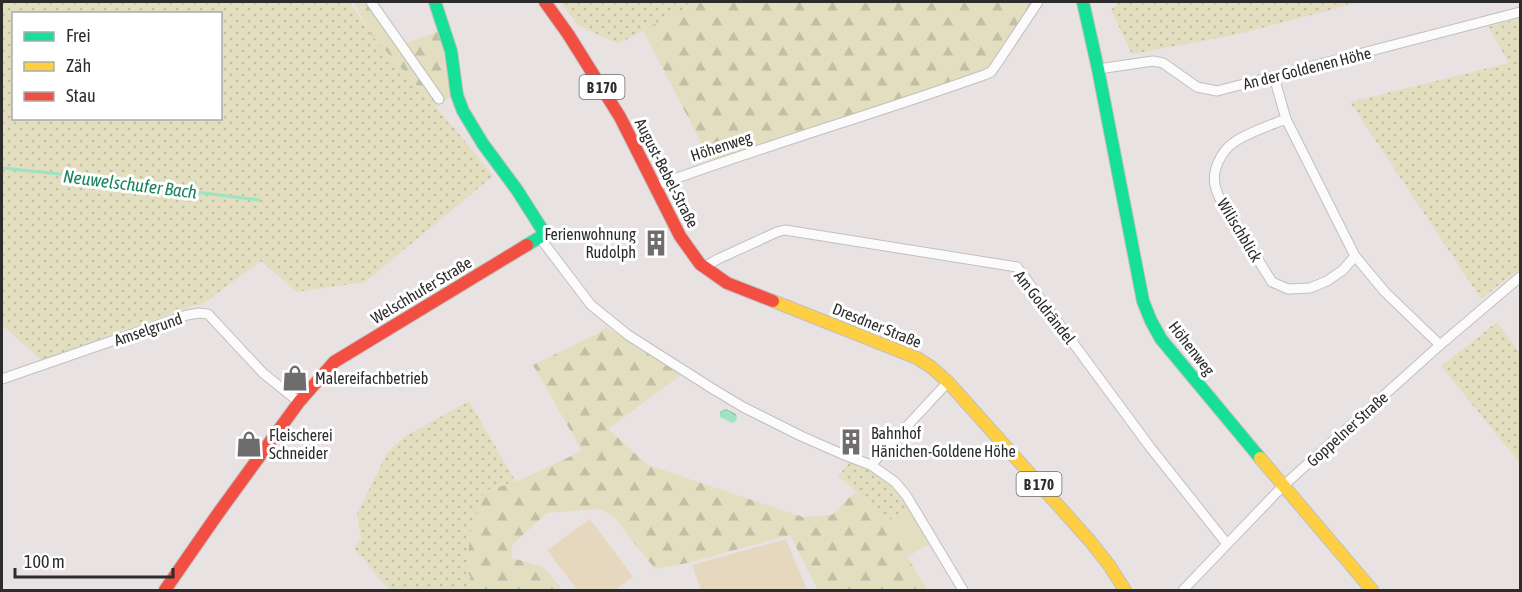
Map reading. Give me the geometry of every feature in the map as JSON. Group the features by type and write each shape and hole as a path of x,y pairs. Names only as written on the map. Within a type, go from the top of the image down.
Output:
{"street":[{"path":"371,2 439,99"},
{"path":"435,2 451,51 457,96 463,111 545,234 540,238 591,305 628,336 713,390 801,436 871,465 895,482 906,495 963,591"},
{"name":"August-Bebel-Straße","path":"545,2 620,117 680,236 704,267"},
{"name":"Höhenweg","path":"655,186 991,72 1038,2"},
{"name":"Höhenweg","path":"1083,2 1143,301 1151,321 1161,339 1372,591"},
{"name":"An der Goldenen Höhe","path":"1098,69 1153,61 1163,63 1197,87 1217,91 1521,12"},
{"path":"1274,77 1286,119 1355,256 1384,292 1440,345"},
{"name":"Wilischblick","path":"1286,119 1233,143 1221,157 1216,169 1215,184 1220,199 1272,282 1288,289 1310,288 1327,281 1343,270 1355,256"},
{"name":"Am Goldrändel","path":"704,267 767,236 785,230 1017,267 1150,447 1227,544"},
{"name":"Welschhufer Straße","path":"165,591 299,402 334,362 540,238"},
{"name":"Dresdner Straße","path":"704,267 727,283 917,358 931,367 948,382 1099,552 1125,591"},
{"name":"Goppelner Straße","path":"1183,591 1283,486 1440,345 1521,277"},
{"name":"Amselgrund","path":"2,379 187,315 199,313 208,314 263,373 299,402"},
{"path":"871,465 948,382"}],"green space":[{"path":"2,2 350,2 369,32 456,130 493,176 365,282 297,292 261,261 201,305 195,305 41,360 2,325"},
{"path":"354,2 375,2 406,43 440,31 451,96 437,108 369,32"},
{"path":"560,2 698,2 618,44 578,25"},
{"path":"698,2 1035,2 993,66 984,73 712,164 643,30"},
{"path":"1119,2 1361,2 1234,35 1132,54 1111,10"},
{"path":"1520,18 1520,269 1481,299 1350,102 1509,63 1488,27"},
{"path":"1497,322 1520,353 1520,463 1441,366"},
{"path":"606,327 681,375 608,429 648,465 803,517 832,515 855,492 881,513 927,590 818,590 790,535 687,563 655,569 614,517 599,509 547,513 512,545 512,558 543,567 563,590 478,590 467,571 470,534 484,491 516,482 582,451 533,365"},
{"path":"469,401 516,482 484,491 470,534 467,571 478,590 389,590 354,548 361,539 357,514 387,453 404,437"},
{"path":"850,462 876,474 891,485 909,509 929,544 925,546 888,525 881,513 838,476"},
{"path":"908,509 929,544 907,557 886,522"}],"shaded area":[{"path":"590,519 633,577 615,590 577,590 547,550"},
{"path":"786,539 807,590 701,590 692,565"}],"water":[{"path":"726,409 736,414 737,420 732,423 720,417 720,412"}],"waterway":[{"name":"Neuwelschufer Bach","path":"2,168 259,200"}],"traffic: fast":[{"path":"435,2 451,51 457,95 463,111 545,234 527,245"},
{"path":"1083,2 1143,301 1161,339 1260,458"}],"traffic: slow":[{"path":"773,301 917,358 931,367 948,382 1090,541 1125,590"},
{"path":"1260,458 1372,590"}],"traffic: jam":[{"path":"545,2 620,117 680,236 700,264 727,283 773,301"},
{"path":"165,590 299,402 334,362 527,245"}],"place":[{"name":"Ferienwohnung Rudolph","path":"656,243"},
{"name":"Malereifachbetrieb","path":"295,378"},
{"name":"Bahnhof Hänichen-Goldene Höhe","path":"851,442"},
{"name":"Fleischerei Schneider","path":"249,444"}]}
